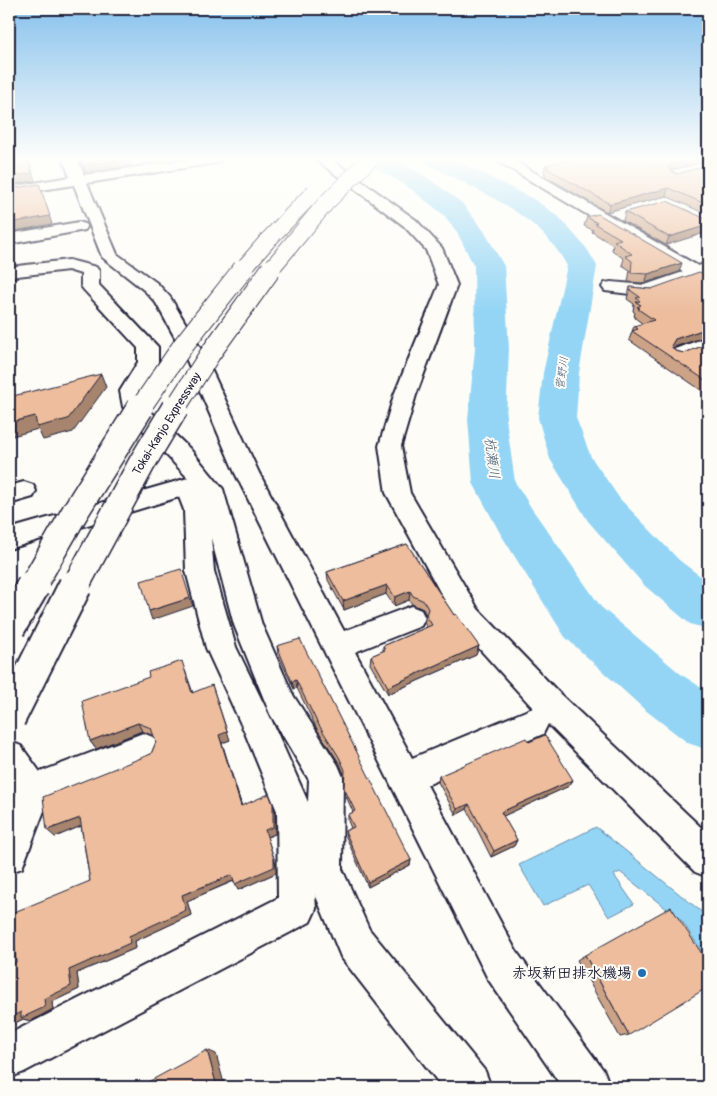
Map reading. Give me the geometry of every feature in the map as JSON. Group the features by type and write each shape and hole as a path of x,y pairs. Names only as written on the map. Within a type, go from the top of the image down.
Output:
{"highway":[{"path":"9,627 83,497 167,369 230,284 281,224 296,210"},
{"name":"Tokai-Kanjo Expressway","path":"9,718 123,495 195,377 259,285 320,210"}],"street":[{"path":"72,210 85,244"},
{"path":"85,210 110,257 151,287 164,301 195,356 247,473 502,965 588,1087"},
{"path":"392,210 410,223 434,248 448,285 405,395 390,446 398,494 468,616 549,704 708,859"},
{"path":"589,210 704,273"},
{"path":"604,219 622,214"},
{"path":"9,239 79,227"},
{"path":"9,272 69,265 90,271 90,286 148,347 148,362 131,391 134,407 182,455 211,489 248,624 281,704 326,777 324,870"},
{"path":"611,287 642,296 704,273"},
{"path":"679,354 708,343"},
{"path":"9,539 186,486 197,510 200,571 221,648 260,730 294,811 324,870 355,943 469,1087"},
{"path":"337,646 411,618"},
{"path":"405,778 532,723"},
{"path":"9,855 34,791 143,749"},
{"path":"9,757 34,791"},
{"path":"9,1057 297,909 294,811"}],"water":[{"path":"596,827 708,917 708,961 682,921 620,872 614,875 634,904 609,917 588,885 543,906 519,865"}],"building":[{"path":"9,210 48,210 50,216 9,223"},
{"path":"632,210 687,210 708,220 708,225 669,237 625,212"},
{"path":"598,214 682,263 648,274 631,273 632,261 625,256 632,254 614,241 621,239 595,224 597,223 587,217"},
{"path":"699,272 708,275 708,328 675,339 671,346 675,351 684,353 708,344 708,382 632,331 638,329 634,326 654,320 638,309 640,308 637,307 641,305 636,302 640,301 636,298 640,297 630,290 630,287 651,289"},
{"path":"101,374 68,419 37,427 35,416 9,423 9,397"},
{"path":"407,544 454,615 456,614 479,646 388,687 371,656 385,650 383,646 432,625 426,615 428,609 424,601 413,596 410,591 395,597 387,585 343,601 327,572"},
{"path":"181,569 190,598 149,611 141,581"},
{"path":"300,639 411,860 368,882 345,831 354,827 348,815 355,811 344,788 345,770 317,722 296,680 292,682 277,646"},
{"path":"182,661 192,693 212,685 227,732 219,735 241,806 269,794 273,804 273,827 265,830 274,859 274,867 235,884 232,875 182,895 186,910 129,936 130,943 69,970 71,986 44,999 45,1007 21,1018 21,1012 9,1018 9,965 16,962 12,913 90,881 80,818 47,830 43,797 151,754 156,742 151,728 138,723 90,741 82,701 149,677 148,672"},
{"path":"545,735 573,780 501,812 517,840 494,851 469,804 457,809 439,776 526,738 529,742"},
{"name":"赤坂新田排水機場","path":"671,907 708,963 708,987 629,1035 585,955"},
{"path":"207,1050 217,1087 139,1087"}],"waterway":[{"name":"杭瀬川","path":"454,210 470,231 489,266 492,349 487,419 494,483 516,521 583,622 663,692 708,724"},
{"name":"菅野川","path":"532,210 548,222 573,249 582,266 561,373 557,418 571,459 604,510 662,573 708,609"}],"place":[{"name":"赤坂新田排水機場","path":"642,973"}]}
